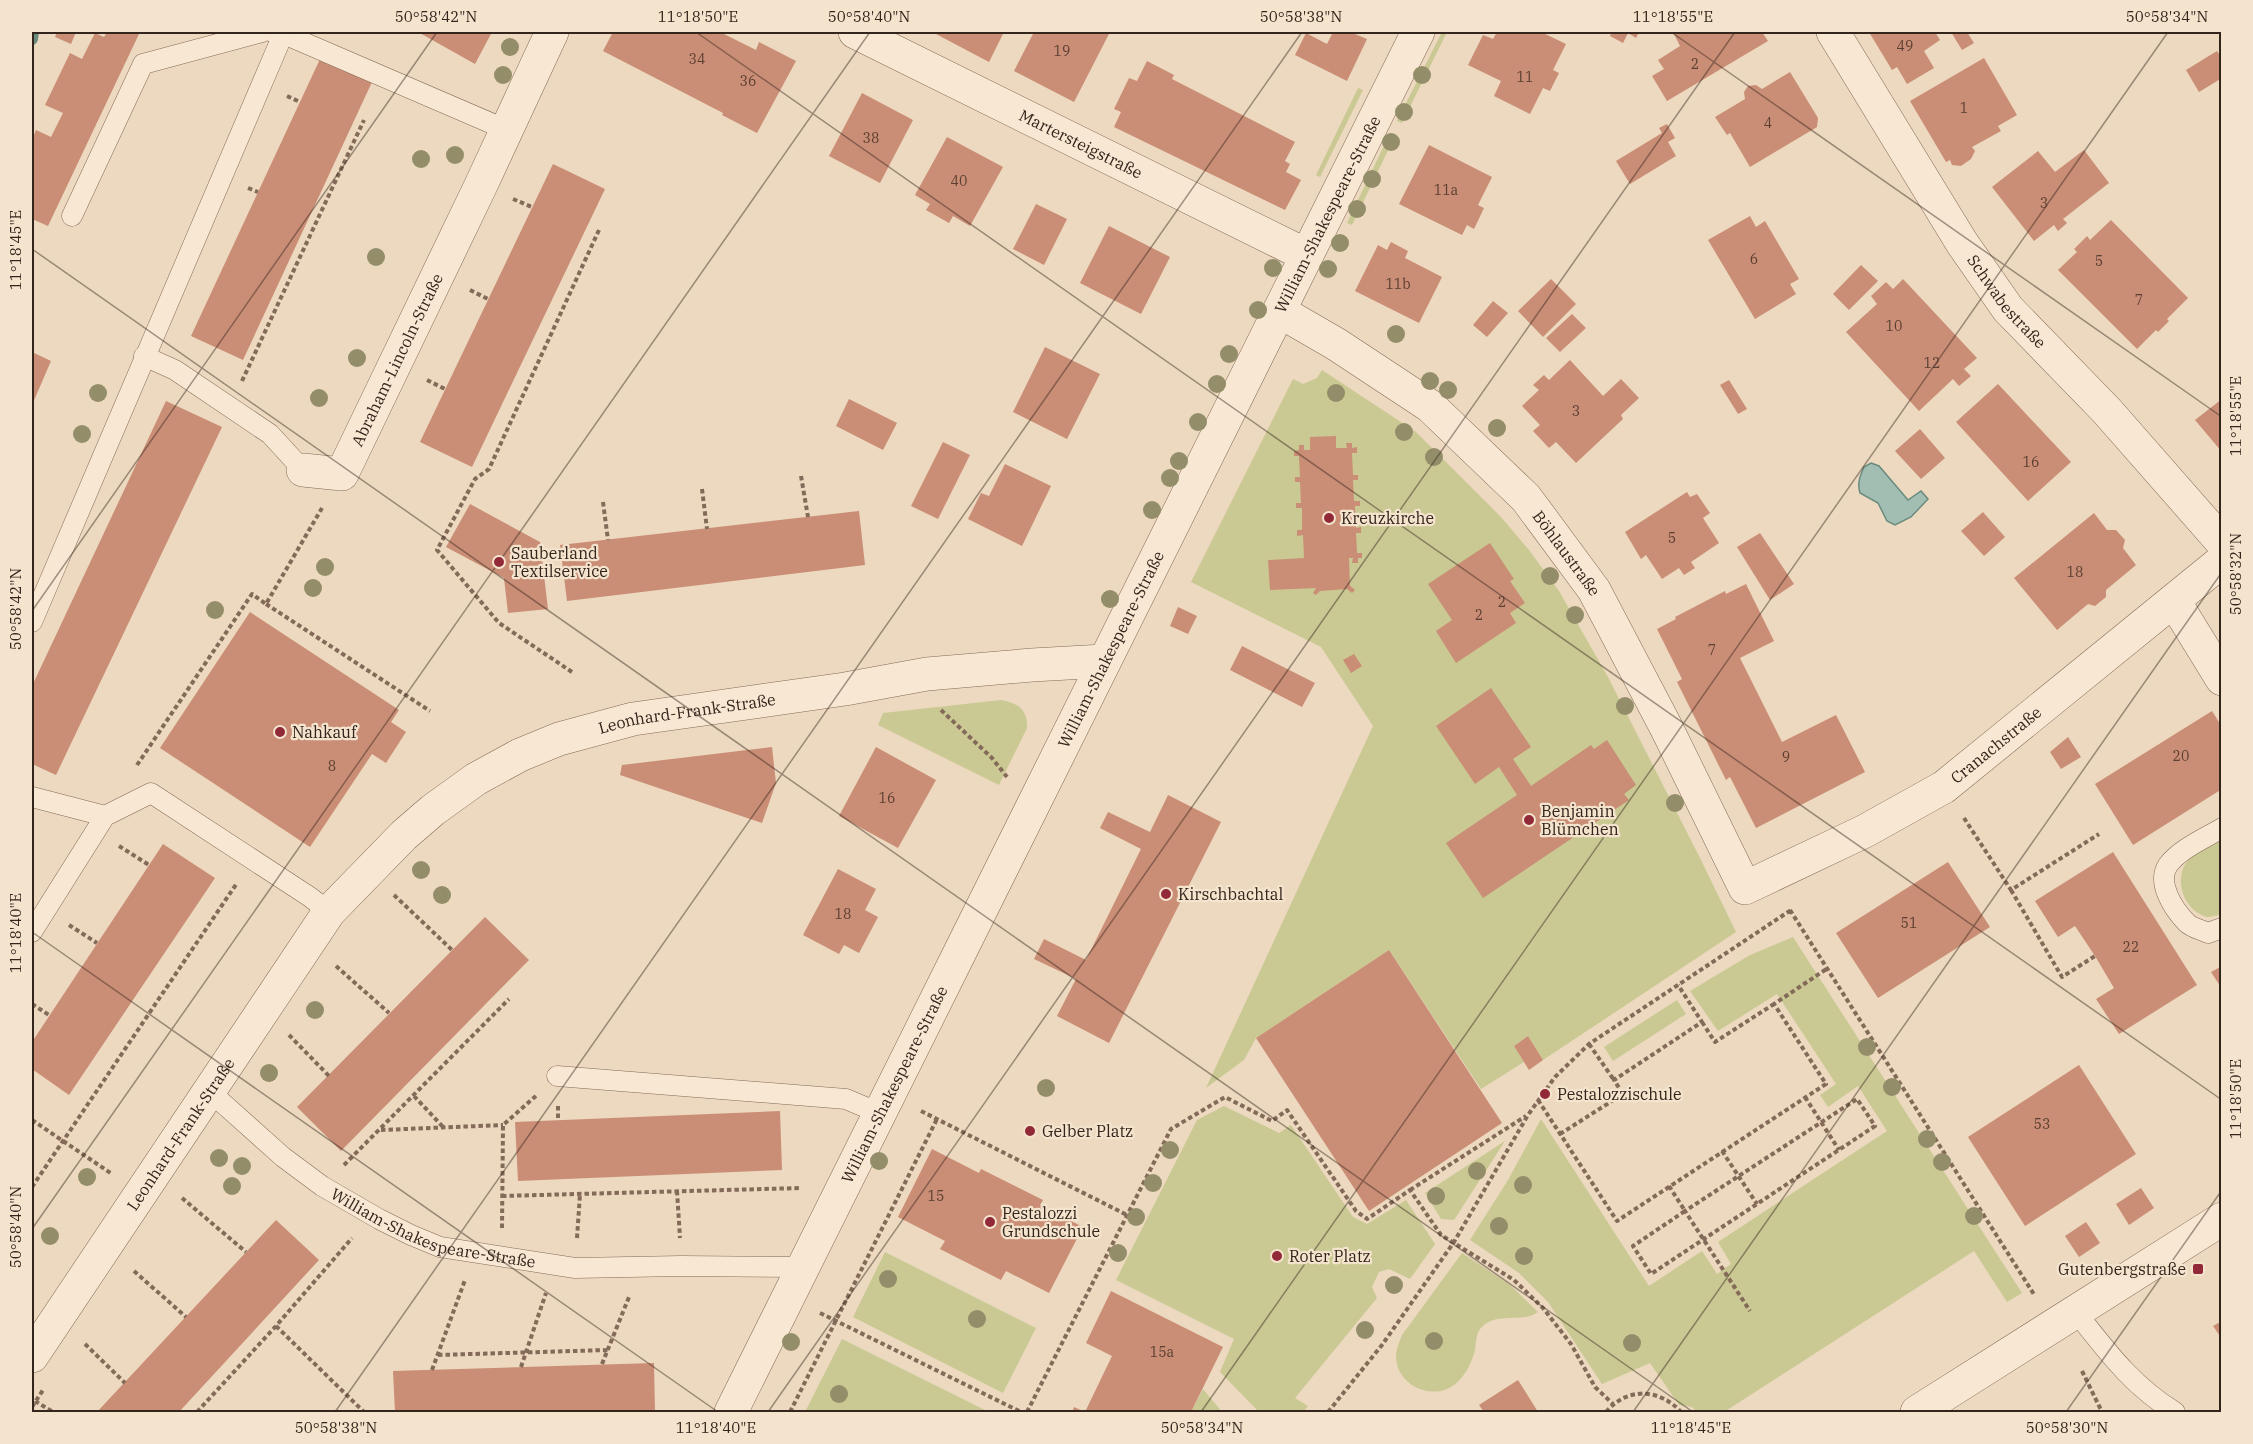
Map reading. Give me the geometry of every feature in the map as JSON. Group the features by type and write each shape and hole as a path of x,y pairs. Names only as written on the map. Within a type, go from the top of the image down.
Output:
{"street":[{"name":"Abraham-Lincoln-Straße","path":"342,474 552,32"},
{"name":"Martersteigstraße","path":"855,32 1306,255"},
{"name":"William-Shakespeare-Straße","path":"731,1413 1418,32"},
{"name":"Schwabestraße","path":"1833,32 1962,243 2008,309 2107,411 2222,542"},
{"name":"Böhlaustraße","path":"1279,311 1336,344 1430,406 1526,498 1594,590 1667,729 1745,888"},
{"path":"303,470 342,474"},
{"name":"Cranachstraße","path":"1745,888 1865,831 1944,787 2222,561"},
{"path":"2174,601 2222,679"},
{"name":"Leonhard-Frank-Straße","path":"32,1356 329,912 368,870 433,810 476,779 520,755 559,739 633,719 845,689 927,674 1104,661"},
{"path":"1917,1413 2222,1219"}],"lane":[{"path":"72,216 143,64 262,32"},
{"path":"32,622 279,32 507,130"},
{"path":"144,356 175,370 231,406 270,434 303,470"},
{"path":"32,933 105,816 151,793 310,897 329,912"},
{"path":"32,798 105,816"},
{"path":"2222,828 2176,856 2167,867 2163,880 2172,902 2189,924 2208,933 2222,928"},
{"path":"557,1076 884,1104"},
{"name":"William-Shakespeare-Straße","path":"208,1090 283,1157 322,1186 411,1235 440,1247 565,1267 803,1267"},
{"path":"2064,1318 2157,1401 2175,1413"}],"path":[{"path":"231,406 364,120"},
{"path":"572,672 499,623 437,550 475,479 489,469 599,230"},
{"path":"266,604 342,474"},
{"path":"801,476 808,517"},
{"path":"702,489 707,529"},
{"path":"603,502 608,540"},
{"path":"105,816 252,594 430,711"},
{"path":"927,674 934,703 992,758 1031,808"},
{"path":"1944,787 2062,977 2095,957"},
{"path":"2010,890 2099,834"},
{"path":"32,1187 252,860"},
{"path":"396,898 452,950"},
{"path":"1328,1413 1382,1345 1454,1242 1528,1115 1555,1077 1589,1044 1791,910"},
{"path":"1804,931 2064,1318 2084,1375 2102,1413"},
{"path":"308,942 389,1013"},
{"path":"1678,985 1715,1042 1828,968"},
{"path":"322,1186 508,999"},
{"path":"32,1004 50,1015"},
{"path":"1538,1100 1617,1221 1826,1084 1774,1004"},
{"path":"264,1008 328,1076"},
{"path":"1614,1080 1702,1022"},
{"path":"1560,1134 1623,1094 1589,1044"},
{"path":"379,1130 503,1125 557,1076"},
{"path":"414,1096 444,1127"},
{"path":"1027,1413 1171,1129 1225,1097 1272,1121 1287,1110 1356,1211 1367,1219 1528,1115"},
{"path":"1805,1097 1839,1150"},
{"path":"1857,1099 1875,1126 1839,1150 1650,1274 1633,1246 1857,1099"},
{"path":"884,1104 937,1119 1127,1215"},
{"path":"790,1413 937,1119"},
{"path":"32,1120 114,1176"},
{"path":"502,1258 503,1125"},
{"path":"1722,1151 1757,1204"},
{"path":"502,1196 843,1186"},
{"path":"1669,1186 1750,1311"},
{"path":"1410,1190 1441,1235 1514,1280 1543,1308 1571,1344 1595,1387 1613,1404"},
{"path":"175,1191 246,1252"},
{"path":"677,1191 681,1266"},
{"path":"521,1367 565,1267 580,1194"},
{"path":"196,1413 373,1215"},
{"path":"432,1370 475,1254"},
{"path":"127,1264 186,1317"},
{"path":"602,1364 641,1268"},
{"path":"276,1326 364,1413"},
{"path":"846,1326 1021,1413"},
{"path":"78,1337 125,1383"},
{"path":"438,1354 608,1350"},
{"path":"1606,1413 1613,1404 1626,1396 1642,1393 1657,1395 1670,1401 1681,1413"},
{"path":"35,1401 53,1413"}],"shaded area":[{"path":"1442,32 1447,32 1402,123 1397,121"},
{"path":"1358,88 1363,90 1320,177 1316,175"},
{"path":"1390,133 1395,136 1352,225 1347,223"},
{"path":"1322,370 1416,432 1501,517 1529,550 1559,591 1608,677 1736,932 1543,1060 1528,1036 1514,1046 1524,1062 1481,1089 1389,950 1256,1038 1244,1060 1206,1088 1373,726 1321,647 1191,582 1293,379 1303,384 1317,378"},
{"path":"1871,463 1879,466 1908,500 1921,491 1928,499 1911,517 1895,525 1887,521 1878,503 1860,493 1861,473 1864,467"},
{"path":"1001,700 1021,708 1026,716 1027,728 999,785 878,725 883,713"},
{"path":"2221,839 2221,915 2207,917 2192,909 2187,902 2181,886 2181,878 2189,859"},
{"path":"1793,937 2022,1293 2007,1302 1974,1251 1724,1412 1697,1412 1692,1407 1679,1405 1650,1363 1602,1384 1548,1302 1519,1273 1470,1240 1508,1180 1541,1119 1649,1286 1702,1251 1717,1274 1731,1264 1718,1242 1887,1131 1858,1086 1828,1107 1820,1095 1836,1084 1777,994 1718,1031 1690,991 1750,955"},
{"path":"1677,1000 1686,1014 1613,1061 1604,1047"},
{"name":"Roter Platz","path":"1224,1106 1279,1133 1291,1125 1353,1217 1367,1224 1406,1200 1435,1244 1410,1279 1389,1269 1379,1272 1372,1287 1377,1298 1295,1398 1308,1406 1303,1412 1259,1412 1220,1372 1234,1339 1116,1280 1197,1120"},
{"path":"1505,1141 1454,1220 1441,1219 1425,1193"},
{"path":"885,1252 1036,1328 1003,1393 853,1317"},
{"path":"1462,1253 1509,1284 1538,1312 1524,1317 1494,1320 1487,1323 1478,1333 1472,1359 1462,1378 1445,1390 1426,1391 1409,1383 1402,1376 1396,1357 1397,1349 1402,1335"},
{"path":"842,1339 989,1412 805,1412"},
{"path":"1203,1389 1222,1412 1191,1412"}],"building":[{"path":"57,32 76,32 71,44 55,37"},
{"path":"107,32 139,34 48,226 32,219 32,140 36,130 51,137 63,113 45,105 70,53 82,59 95,33 104,37"},
{"path":"418,32 492,32 475,64"},
{"path":"613,32 720,32 756,50 759,42 796,61 757,133 603,51"},
{"path":"938,32 1004,32 989,62 936,34"},
{"path":"1034,32 1110,32 1074,102 1014,71"},
{"path":"1333,32 1350,32 1367,39 1347,81 1295,55 1306,33 1327,44"},
{"path":"1497,32 1541,32 1566,44 1553,70 1559,73 1550,91 1543,88 1530,114 1494,96 1501,81 1468,65 1483,35 1493,39"},
{"path":"1612,32 1639,32 1636,38 1628,33 1623,43 1610,36"},
{"path":"1673,32 1762,32 1768,41 1667,101 1652,76 1664,69 1658,60 1680,46"},
{"path":"1869,32 1935,32 1940,40 1924,51 1934,68 1907,84 1897,67 1892,70"},
{"path":"1951,32 1967,32 1974,43 1962,50"},
{"path":"2217,51 2222,58 2222,78 2199,92 2186,70"},
{"path":"1984,58 2017,115 1998,126 2001,131 1972,147 1975,151 1971,159 1961,166 1952,165 1950,160 1946,162 1910,101"},
{"path":"320,59 372,82 243,360 191,336"},
{"path":"1147,61 1174,75 1172,79 1295,142 1285,161 1290,164 1286,172 1301,180 1285,210 1114,127 1121,112 1114,109 1129,78 1137,81"},
{"path":"1790,72 1818,118 1817,127 1750,167 1730,133 1727,135 1715,117 1745,99 1744,92 1748,86 1756,85 1762,89"},
{"path":"862,93 913,120 880,183 829,156"},
{"path":"1667,124 1675,138 1668,142 1676,156 1630,184 1616,161 1662,133 1659,128"},
{"path":"947,137 1003,167 970,226 953,216 949,223 926,210 930,204 915,195"},
{"path":"1429,145 1492,177 1478,205 1484,208 1474,229 1467,225 1462,235 1399,204"},
{"path":"2084,150 2109,183 2063,219 2067,223 2058,231 2054,225 2034,241 1992,187 2038,151 2055,172"},
{"path":"553,164 605,189 472,467 420,442"},
{"path":"1036,204 1067,219 1044,265 1013,249"},
{"path":"1750,216 1756,227 1765,221 1799,279 1790,284 1796,294 1755,319 1708,240"},
{"path":"2111,220 2188,298 2167,319 2169,321 2158,332 2156,330 2137,349 2058,270 2077,252 2074,249 2087,236 2090,240"},
{"path":"1109,226 1170,257 1141,314 1080,283"},
{"path":"1391,242 1408,251 1405,258 1442,277 1419,323 1355,291 1378,245 1387,250"},
{"path":"1861,265 1878,281 1849,310 1833,294"},
{"path":"1551,279 1576,304 1543,337 1518,311"},
{"path":"1903,279 1977,358 1964,369 1971,376 1959,386 1953,379 1919,411 1846,332 1877,304 1871,296 1886,282 1893,289"},
{"path":"1493,301 1508,313 1487,337 1473,325"},
{"path":"1572,314 1586,328 1560,352 1546,338"},
{"path":"1045,347 1100,374 1067,439 1013,412"},
{"path":"32,352 51,361 32,405"},
{"path":"1570,360 1603,396 1621,379 1639,398 1621,415 1623,419 1576,463 1556,442 1549,448 1533,431 1540,425 1522,406 1539,390 1533,385 1544,375 1549,380"},
{"path":"1729,380 1747,409 1738,414 1720,385"},
{"path":"1998,384 2071,462 2028,501 1956,422"},
{"path":"849,399 897,423 883,450 836,426"},
{"path":"2222,399 2222,452 2195,420"},
{"path":"166,401 222,427 56,775 32,764 32,686"},
{"path":"1920,429 1945,458 1921,479 1895,451"},
{"name":"Kreuzkirche","path":"1336,436 1336,448 1347,448 1346,443 1352,443 1352,448 1357,447 1357,453 1352,453 1353,475 1358,475 1358,480 1353,480 1354,501 1360,501 1360,506 1355,506 1356,528 1361,527 1361,533 1356,533 1357,553 1362,553 1362,558 1358,558 1358,563 1352,563 1353,558 1349,558 1350,586 1355,590 1352,593 1347,589 1320,591 1316,595 1313,593 1316,588 1270,590 1268,560 1304,558 1303,535 1297,536 1297,530 1302,530 1302,508 1296,508 1296,503 1301,503 1300,482 1295,482 1295,477 1300,477 1299,456 1294,456 1294,451 1299,450 1299,445 1304,445 1304,450 1310,450 1310,437"},
{"path":"943,442 970,455 938,519 911,506"},
{"path":"1005,464 1051,486 1022,546 968,519 981,493 989,496"},
{"path":"1687,492 1690,497 1697,494 1710,513 1703,518 1719,543 1691,562 1695,568 1684,575 1679,568 1662,579 1646,555 1641,559 1625,532"},
{"path":"470,504 540,542 548,609 508,613 504,578 446,547"},
{"path":"859,511 865,565 567,601 560,545"},
{"path":"1983,512 2005,537 1984,556 1961,531"},
{"path":"2094,513 2107,530 2116,530 2125,540 2123,548 2136,565 2106,590 2106,597 2095,606 2088,604 2057,630 2014,578"},
{"path":"1760,533 1794,584 1770,600 1737,547"},
{"path":"1490,543 1514,579 1510,581 1525,603 1510,613 1516,623 1456,663 1436,631 1452,620 1428,584"},
{"path":"1746,584 1774,641 1740,658 1782,742 1836,715 1865,772 1756,828 1730,777 1726,780 1677,682 1682,679 1657,629 1725,591 1726,594"},
{"path":"1178,607 1197,616 1188,634 1170,626"},
{"path":"250,612 399,710 391,722 406,732 386,763 372,754 310,847 160,748"},
{"path":"1242,646 1315,683 1302,707 1230,670"},
{"path":"1354,654 1362,666 1351,673 1343,660"},
{"path":"1491,688 1531,747 1513,759 1531,786 1591,745 1594,749 1607,740 1636,785 1624,794 1629,800 1483,898 1446,843 1517,795 1499,767 1475,784 1436,726"},
{"path":"2212,711 2222,727 2222,789 2133,845 2095,784"},
{"path":"2068,737 2081,757 2061,769 2050,752"},
{"path":"772,747 776,783 762,823 620,775 622,765"},
{"path":"876,747 936,780 898,848 839,816"},
{"path":"1168,795 1221,822 1109,1043 1057,1016 1076,979 1034,959 1044,939 1086,960 1141,849 1100,828 1108,812 1150,832"},
{"path":"163,844 215,878 69,1095 32,1069 32,1042"},
{"path":"2113,852 2197,985 2119,1034 2096,999 2114,988 2095,956 2075,926 2058,937 2035,901"},
{"path":"1948,862 1990,927 1878,998 1836,933"},
{"path":"838,869 876,889 865,910 878,917 859,953 844,945 839,954 803,935"},
{"path":"485,917 529,960 341,1151 297,1107"},
{"path":"1389,950 1502,1123 1369,1211 1256,1038"},
{"path":"2222,966 2222,989 2211,972"},
{"path":"1528,1036 1543,1060 1529,1070 1514,1046"},
{"path":"2079,1065 2136,1154 2025,1226 1968,1137"},
{"path":"780,1111 782,1170 518,1181 515,1122"},
{"name":"Pestalozzi Grundschule","path":"932,1149 979,1173 981,1169 1043,1200 1040,1205 1083,1227 1049,1293 1006,1271 1001,1280 940,1249 945,1241 898,1217"},
{"path":"2141,1188 2154,1208 2129,1225 2116,1204"},
{"path":"276,1220 319,1260 179,1412 97,1412"},
{"path":"2086,1222 2100,1243 2079,1257 2065,1236"},
{"path":"1111,1291 1223,1347 1191,1412 1085,1412 1112,1356 1086,1343"},
{"path":"2222,1321 2222,1339 2213,1326"},
{"path":"654,1363 655,1412 395,1412 393,1371"},
{"path":"1518,1380 1538,1412 1484,1412 1479,1405"},
{"path":"1074,1407 1085,1412 1072,1412"}],"waterway":[{"path":"32,39 33,32"}],"place":[{"name":"Kreuzkirche","path":"1329,518"},
{"name":"Sauberland Textilservice","path":"499,562"},
{"name":"Nahkauf","path":"280,732"},
{"name":"Benjamin Blümchen","path":"1529,820"},
{"name":"Kirschbachtal","path":"1166,894"},
{"name":"Pestalozzischule","path":"1545,1094"},
{"name":"Gelber Platz","path":"1030,1131"},
{"name":"Pestalozzi Grundschule","path":"990,1222"},
{"name":"Roter Platz","path":"1277,1256"},
{"name":"Gutenbergstraße","path":"2198,1269"}]}
